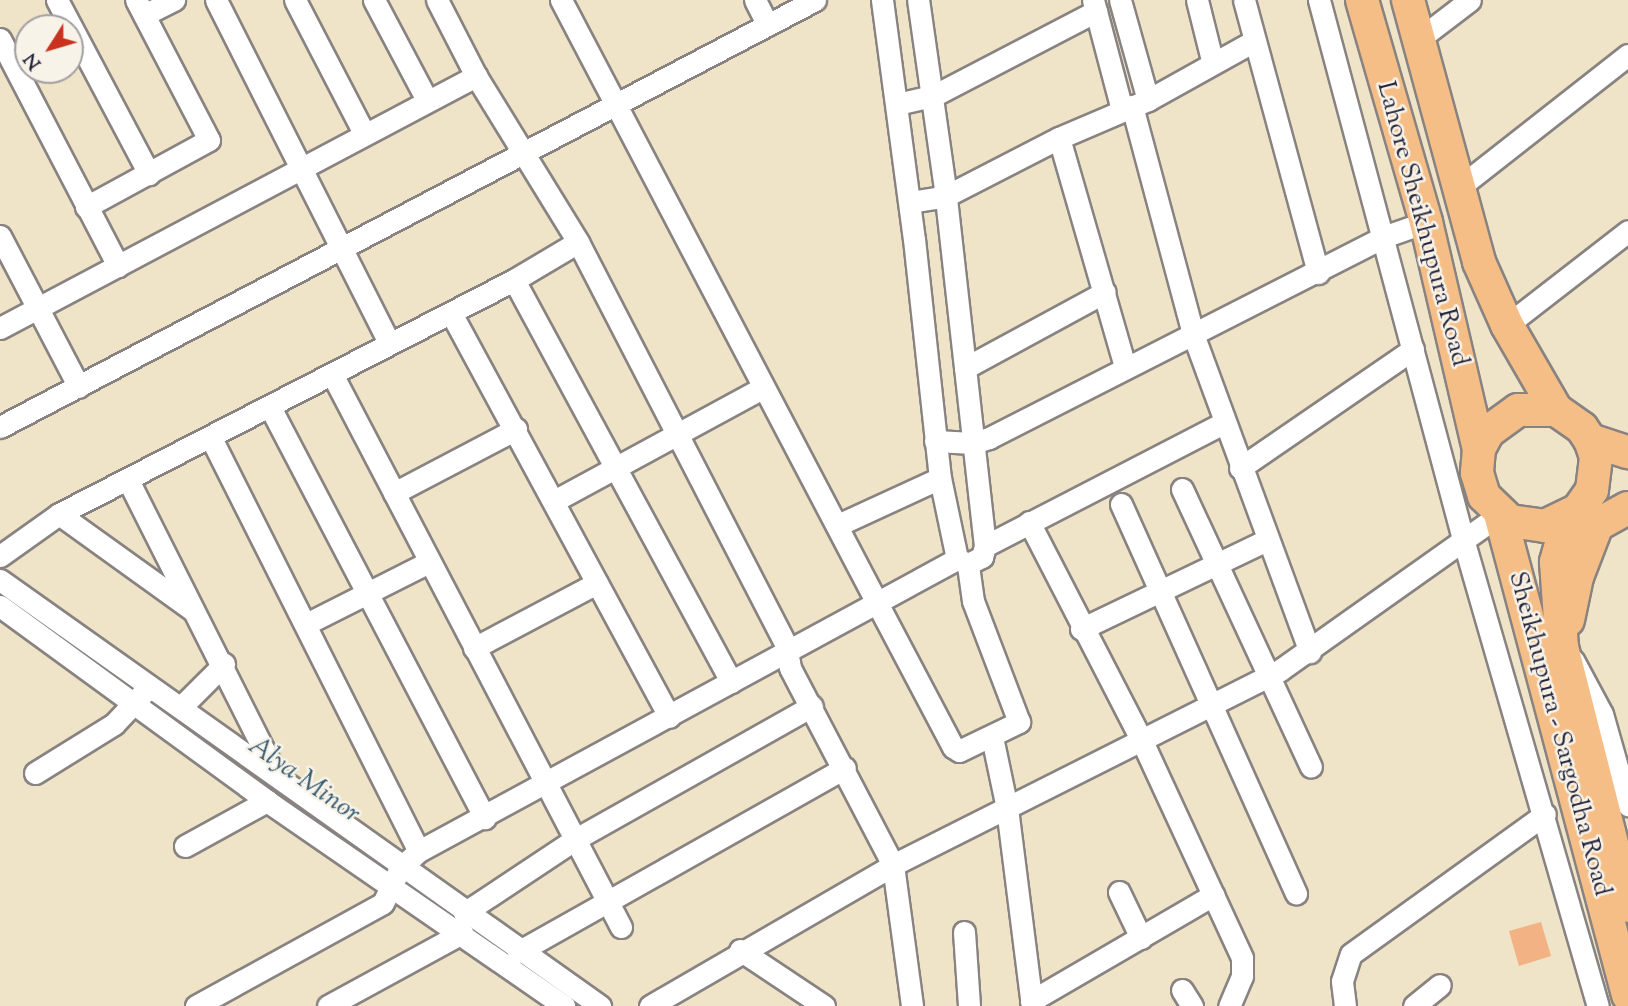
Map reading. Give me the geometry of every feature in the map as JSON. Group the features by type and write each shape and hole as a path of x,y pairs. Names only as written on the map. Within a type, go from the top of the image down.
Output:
{"highway":[{"name":"Lahore Sheikhupura Road","path":"1362,0 1426,222 1479,449"},
{"name":"Lahore Sheikhupura Road","path":"1408,0 1457,190 1479,262 1507,325 1556,410"},
{"path":"1518,410 1556,410 1582,428 1590,440 1596,474 1592,490 1568,518 1533,527 1500,514 1479,485 1479,449 1494,425 1518,410"},
{"path":"1590,440 1628,452"},
{"path":"1592,490 1628,497"},
{"path":"1562,646 1590,542 1597,526 1628,508"},
{"name":"Sheikhupura - Sargodha Road","path":"1500,514 1628,995"},
{"name":"Sheikhupura - Sargodha Road","path":"1568,518 1556,562 1562,646 1628,905"}],"street":[{"path":"57,0 149,174"},
{"path":"86,207 209,140 140,8 174,0"},
{"path":"215,0 302,165 389,343"},
{"path":"295,0 364,133"},
{"path":"374,0 427,100"},
{"path":"437,0 476,76 578,242 788,654 790,668 845,768 893,865 912,1006"},
{"path":"561,0 762,388 838,525 954,749 992,737 1019,720 973,601 940,478 909,202 882,0"},
{"path":"755,0 768,25"},
{"path":"0,427 521,151 617,107 815,0"},
{"path":"195,1006 383,903 397,877 419,851 485,818 731,682 788,654 877,603 963,562 982,557 985,546 946,196 918,0"},
{"path":"1120,0 1134,105 1192,334 1310,652"},
{"path":"1197,0 1212,60"},
{"path":"1244,0 1318,273"},
{"path":"1319,0 1463,539 1564,877 1598,1006"},
{"path":"1419,40 1470,0"},
{"path":"897,104 933,96 1095,6 1134,105"},
{"path":"0,39 118,266"},
{"path":"909,202 946,196 1059,138 1134,105 1212,60 1254,41"},
{"path":"1457,190 1628,55"},
{"path":"0,328 302,165 476,76"},
{"path":"1059,138 1125,366"},
{"path":"935,441 973,443 1007,430 1125,366 1318,273 1382,237 1426,222"},
{"path":"0,236 79,387"},
{"path":"0,556 59,514 129,482 389,343 514,280 578,242"},
{"path":"1507,325 1624,242"},
{"path":"514,280 613,468 731,682"},
{"path":"965,368 1105,292"},
{"path":"451,313 516,429 669,718"},
{"path":"1240,468 1413,349"},
{"path":"332,374 543,785 621,927"},
{"path":"554,501 762,388"},
{"path":"270,407 485,818"},
{"path":"985,546 1223,423"},
{"path":"394,493 516,429"},
{"path":"211,438 419,851"},
{"path":"838,525 940,478"},
{"path":"129,482 224,664 278,778"},
{"path":"1182,489 1311,767"},
{"path":"1121,505 1296,893"},
{"path":"59,514 195,612"},
{"path":"650,1006 740,950 893,865 1268,676 1310,652 1500,514"},
{"path":"1029,522 1081,629 1141,739 1243,967 1229,1006"},
{"path":"1081,629 1267,540"},
{"path":"306,624 429,562"},
{"path":"0,580 143,694 267,801 397,877 463,923 564,1006"},
{"path":"474,648 597,583"},
{"path":"0,606 143,694 181,707 278,778 397,877"},
{"path":"1562,646 1580,669 1602,714 1627,798"},
{"path":"181,707 224,664"},
{"path":"35,773 114,724 143,694"},
{"path":"328,1006 463,923 574,840 812,706"},
{"path":"992,737 1007,808 1032,1003 1213,895"},
{"path":"518,952 606,899 845,768"},
{"path":"184,846 267,801"},
{"path":"1345,1006 1342,981 1351,954 1545,814"},
{"path":"1564,877 1594,868"},
{"path":"1119,892 1141,938"},
{"path":"463,923 518,952 600,1006"},
{"path":"964,932 969,1006"},
{"path":"740,950 824,1006"},
{"path":"1414,1006 1440,985"}],"building":[{"path":"1541,922 1551,956 1519,966 1509,931"}],"waterway":[{"name":"Alya Minor","path":"173,720 398,879"},
{"name":"Alya Minor","path":"556,991 578,1006"}]}
